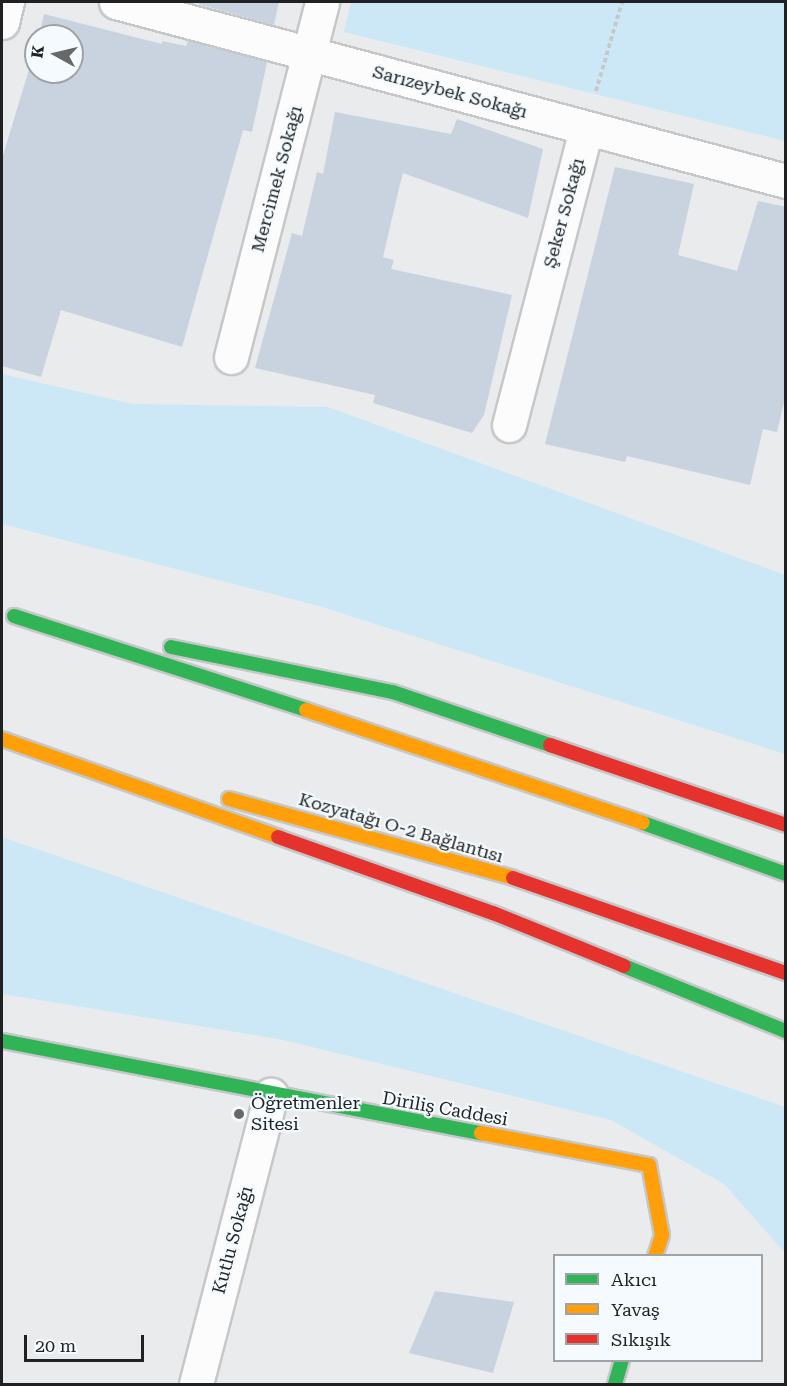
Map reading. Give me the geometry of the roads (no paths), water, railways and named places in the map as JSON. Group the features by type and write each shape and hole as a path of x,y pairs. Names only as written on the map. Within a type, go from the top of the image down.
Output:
{"main road":[{"path":"8,614 393,692 786,825"},
{"path":"8,614 500,772 786,874"},
{"path":"2,738 174,784"},
{"path":"2,738 493,913 786,1031"},
{"name":"Kozyatağı O-2 Bağlantısı","path":"209,794 474,865 786,973"},
{"name":"Diriliş Caddesi","path":"2,1041 271,1095 649,1165 662,1235 656,1254"},
{"path":"615,1384 621,1362"}],"street":[{"path":"2,21 7,2"},
{"name":"Sarızeybek Sokağı","path":"116,2 586,130 786,181"},
{"name":"Mercimek Sokağı","path":"231,357 322,2"},
{"name":"Şeker Sokağı","path":"509,425 586,130"},
{"name":"Kutlu Sokağı","path":"196,1384 271,1095"}],"place":[{"name":"Öğretmenler Sitesi","path":"239,1114"}]}
